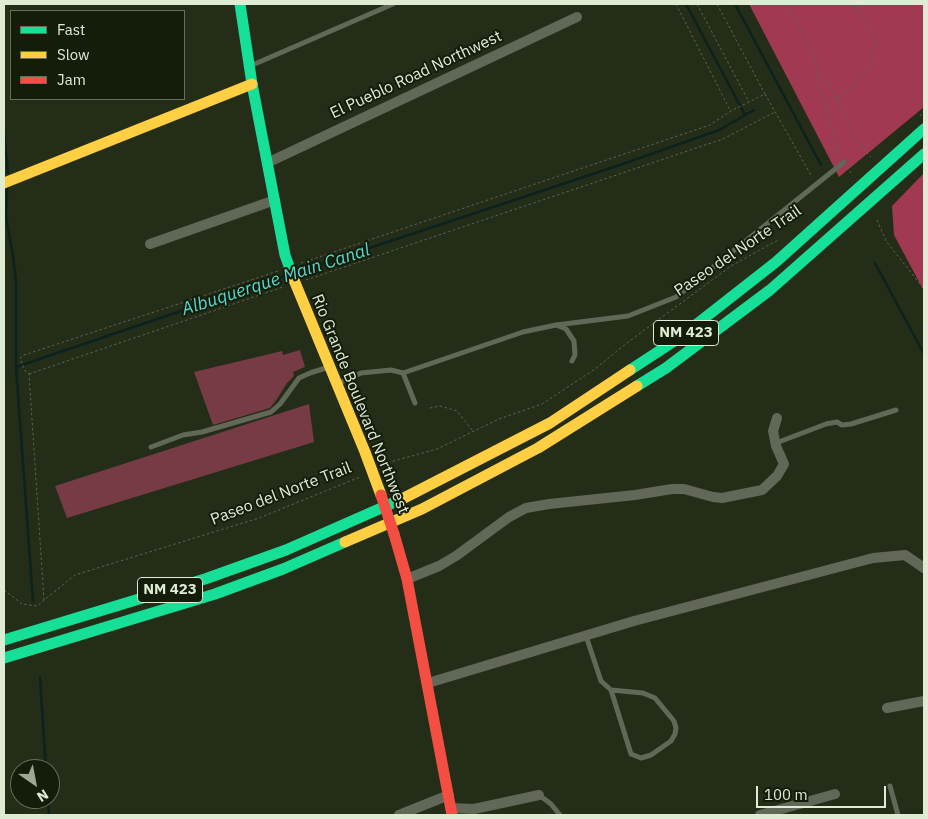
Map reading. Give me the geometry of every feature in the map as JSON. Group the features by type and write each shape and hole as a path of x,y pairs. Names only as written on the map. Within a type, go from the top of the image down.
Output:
{"main road":[{"name":"Rio Grande Boulevard Northwest","path":"240,4 252,84 286,255 372,471 394,534 407,579 452,812"},
{"path":"4,183 252,84"},
{"name":"NM 423","path":"4,640 205,579 334,531 417,493 550,423 679,338 776,262 924,129"},
{"name":"NM 423","path":"4,658 215,594 283,569 422,509 538,448 666,368 770,290 924,154"}],"street":[{"name":"El Pueblo Road Northwest","path":"268,163 578,17"},
{"path":"150,244 275,200"},
{"path":"407,579 439,566 456,556 509,517 526,508 684,488 712,497 722,498 762,490 777,476 784,464 776,443 774,430 777,418"},
{"path":"428,683 634,621 873,558 905,555 924,568"},
{"path":"887,708 924,701"},
{"path":"760,815 836,794"},
{"path":"399,815 449,795"},
{"path":"452,812 539,795"}],"lane":[{"path":"250,67 393,4"},
{"path":"336,384 361,373 391,370 403,372 523,332 556,325 628,316 676,297 844,162"},
{"path":"556,325 566,329 574,341 575,355 572,361"},
{"path":"151,447 183,435 202,432 271,412 280,404 299,378 329,367"},
{"path":"403,372 415,403"},
{"path":"776,443 826,424 837,422 842,425 851,424 896,410"},
{"path":"586,636 601,681 611,690 631,754 641,758 651,755 671,741 676,728 674,721 655,698 643,693 611,690"},
{"path":"890,786 898,815"},
{"path":"539,795 551,804 560,815"}],"path":[{"path":"676,4 731,111"},
{"path":"697,4 749,102"},
{"path":"717,4 816,185"},
{"path":"786,4 814,54 820,86 840,155 851,173"},
{"path":"837,99 849,91 872,66 874,42 856,4"},
{"path":"817,72 827,82 864,151 873,159"},
{"path":"29,374 292,274 710,125 731,111 765,94"},
{"path":"44,600 29,374 20,358 24,355 292,274 723,139 775,112"},
{"path":"917,118 924,112"},
{"path":"877,220 886,241 924,289"},
{"name":"Paseo del Norte Trail","path":"4,590 22,604 37,606 75,575 259,518 372,471 382,464 437,450 499,419 542,404 595,369 731,266 780,240"},
{"path":"924,242 924,258"},
{"path":"430,408 440,406 456,411 474,432"}],"shaded area":[{"path":"749,4 924,4 924,107 839,177"},
{"path":"924,173 924,291 894,235 892,206"},
{"path":"300,350 305,367 293,372 294,376 270,408 213,425 194,372 282,351 283,355"},
{"path":"309,404 314,442 67,518 55,486"}],"waterway":[{"path":"686,4 745,115"},
{"path":"735,4 821,165"},
{"name":"Albuquerque Main Canal","path":"297,272 620,165 719,130 754,110"},
{"path":"4,129 8,173"},
{"name":"Albuquerque Main Canal","path":"7,189 6,217 16,281 16,367 33,601"},
{"path":"875,263 924,354"},
{"name":"Albuquerque Main Canal","path":"16,367 287,275"},
{"name":"Albuquerque Main Canal","path":"40,678 45,759"},
{"name":"Albuquerque Main Canal","path":"49,809 49,815"}],"traffic: fast":[{"path":"240,4 252,84 285,255 294,280"},
{"path":"630,370 679,338 776,262 924,129"},
{"path":"637,386 666,368 770,290 924,154"},
{"path":"4,640 205,579 286,550 404,498"},
{"path":"4,658 215,594 283,569 345,542"}],"traffic: slow":[{"path":"4,183 252,84"},
{"path":"294,280 381,495"},
{"path":"404,498 550,423 630,370"},
{"path":"345,542 422,509 538,448 637,386"}],"traffic: jam":[{"path":"381,495 394,534"},
{"path":"394,534 407,579 452,815"}]}
